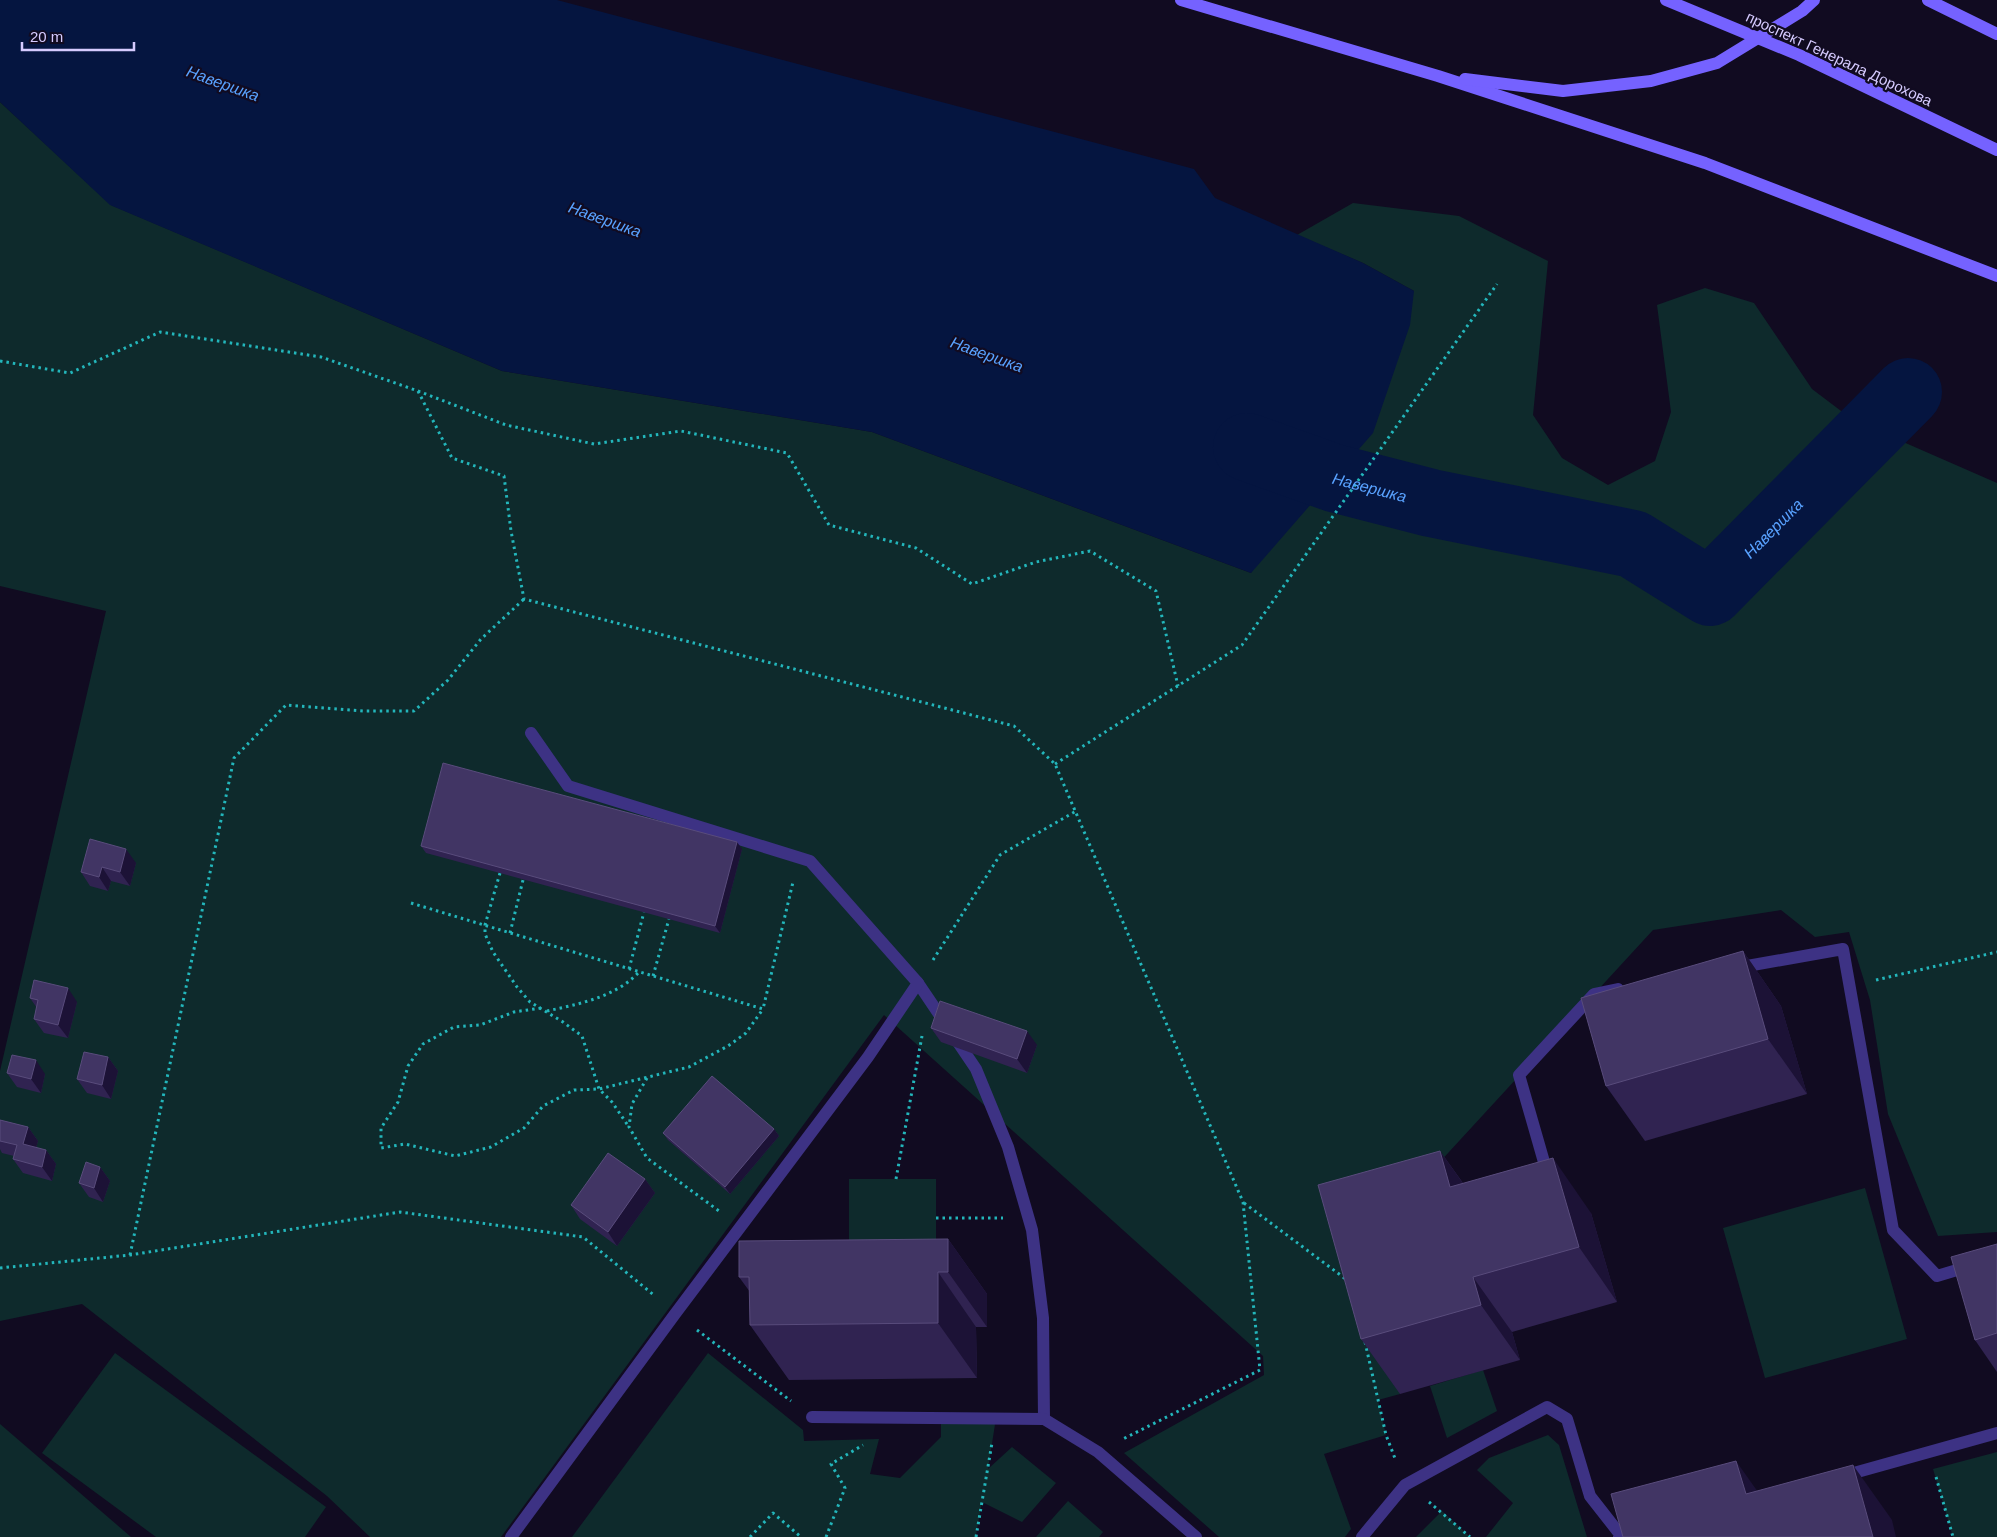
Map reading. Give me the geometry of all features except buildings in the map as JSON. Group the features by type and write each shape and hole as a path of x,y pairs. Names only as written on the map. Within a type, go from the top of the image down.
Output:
{"main road":[{"path":"1181,0 1438,76 1705,163 1997,276"},
{"name":"проспект Генерала Дорохова","path":"1666,0 1799,55 1997,150"},
{"path":"1438,76 1563,91 1651,81 1717,63 1802,11 1814,0"},
{"path":"1928,0 1997,34"}],"lane":[{"path":"531,733 568,786 810,861 918,983 976,1069 1008,1147 1032,1230 1042,1318 1044,1419"},
{"path":"1720,970 1788,960 1843,949 1893,1230 1937,1276 1997,1258"},
{"path":"511,1537 868,1056 918,983"},
{"path":"1533,1187 1544,1162 1520,1075 1594,994 1632,985"},
{"path":"1362,1537 1405,1485 1546,1407 1568,1419 1590,1496 1622,1534"},
{"path":"812,1417 1044,1419 1098,1452 1196,1537"},
{"path":"1832,1479 1997,1433"}],"path":[{"path":"1055,764 1242,645 1497,284"},
{"path":"0,361 70,373 160,332 321,357 418,391 506,425 594,444 681,431 787,453 829,525 916,548 972,584 1036,562 1090,551 1156,591 1178,686"},
{"path":"418,391 452,458 504,476 511,531 524,599"},
{"path":"524,599 1014,726 1055,764 1243,1202 1260,1370 1098,1452"},
{"path":"130,1255 234,758 286,705 363,711 414,711 448,680 481,639 524,599"},
{"path":"918,983 1000,854 1076,811"},
{"path":"541,1008 514,1012 480,1025 454,1028 423,1044 408,1066 398,1102 381,1128 381,1148 405,1144 454,1156 490,1147 524,1128 543,1106 574,1090 599,1089 689,1067 728,1046 746,1033 763,1009 798,857"},
{"path":"500,874 485,925 485,934 504,970 530,1002 582,1036 599,1089 612,1102 647,1158 740,1227"},
{"path":"510,933 523,880"},
{"path":"411,903 763,1009"},
{"path":"630,969 644,912"},
{"path":"653,976 669,919"},
{"path":"1849,986 1997,952"},
{"path":"546,1012 598,998 629,983 639,972"},
{"path":"896,1179 929,999"},
{"path":"629,1127 632,1104 647,1077"},
{"path":"1243,1202 1353,1285"},
{"path":"0,1268 130,1255 400,1212 583,1237 675,1314 812,1417"},
{"path":"936,1218 1028,1217"},
{"path":"1363,1333 1386,1435 1405,1485 1442,1511 1470,1537"},
{"path":"826,1537 845,1488 831,1464 873,1440 876,1418"},
{"path":"976,1537 996,1418"},
{"path":"1929,1452 1953,1537"},
{"path":"750,1537 773,1513 801,1537"}],"green space":[{"path":"0,102 111,205 502,371 872,432 1251,573 1414,291 1363,263 1297,235 1353,203 1459,216 1548,261 1533,415 1562,458 1608,485 1655,461 1671,412 1657,305 1705,288 1754,303 1812,389 1853,420 1997,483 1997,1232 1938,1236 1888,1114 1870,1000 1849,932 1815,937 1781,910 1653,930 1357,1252 1400,1394 1378,1400 1386,1435 1324,1454 1351,1529 1345,1537 1219,1537 1124,1453 1264,1375 1263,1356 884,1015 501,1537 370,1537 327,1496 82,1304 0,1321 0,1071 106,611 0,586"},
{"path":"849,1179 936,1179 936,1246 849,1246"},
{"path":"1865,1188 1907,1339 1765,1378 1723,1228"},
{"path":"115,1353 326,1507 305,1537 156,1537 42,1453"},
{"path":"708,1353 803,1430 804,1441 879,1439 870,1474 900,1478 941,1437 941,1418 996,1418 988,1469 1012,1447 1056,1483 1022,1522 982,1502 976,1535 978,1537 572,1537"},
{"path":"1483,1370 1497,1411 1447,1438 1430,1386"},
{"path":"0,1424 131,1537 0,1537"},
{"path":"1548,1435 1559,1445 1587,1537 1486,1537 1513,1503 1477,1470 1489,1458"},
{"path":"1997,1452 1997,1537 1953,1537 1933,1469"},
{"path":"1068,1501 1103,1532 1099,1537 1036,1537"},
{"path":"1442,1511 1470,1537 1416,1537"}],"water":[{"path":"0,0 557,0 1194,169 1215,198 1363,263 1414,291 1410,325 1373,433 1251,573 872,432 502,371 110,205 0,102"}],"waterway":[{"name":"Навершка","path":"1247,447 1334,478 1431,503 1633,544 1710,592 1908,392"}]}
